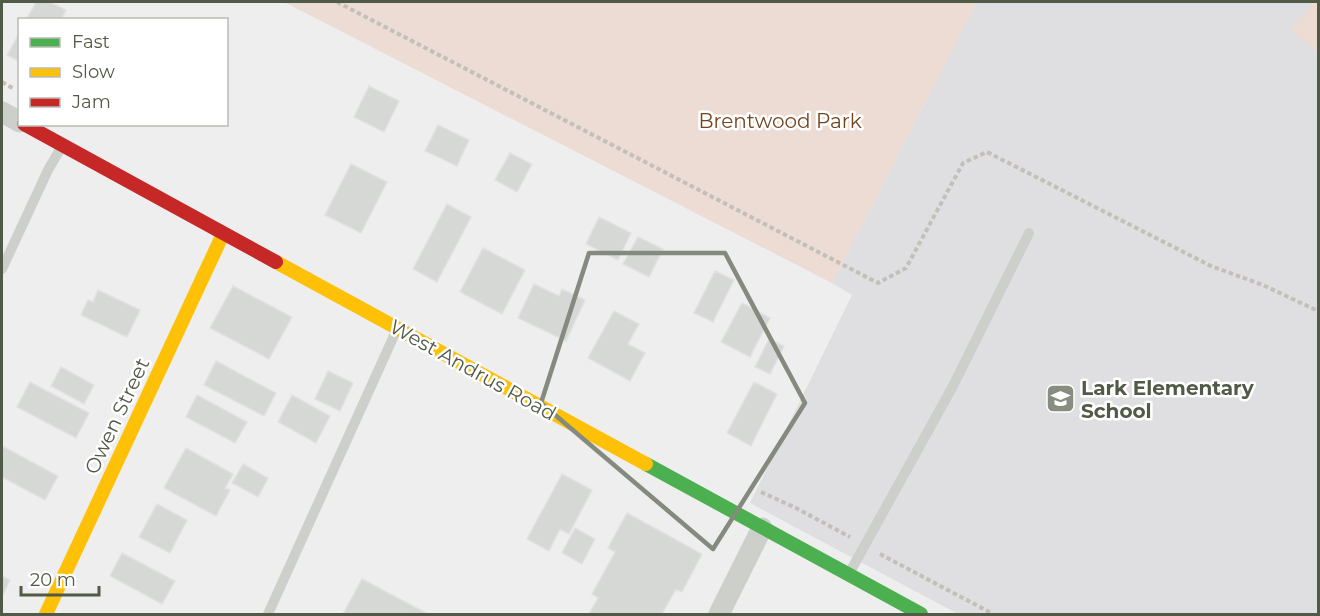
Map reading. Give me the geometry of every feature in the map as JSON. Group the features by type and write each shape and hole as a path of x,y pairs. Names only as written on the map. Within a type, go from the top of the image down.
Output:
{"street":[{"path":"2,112 18,121"},
{"name":"West Andrus Road","path":"27,126 921,615"},
{"name":"Owen Street","path":"46,615 223,234"},
{"path":"719,615 762,528"}],"lane":[{"path":"2,269 48,170 62,146"},
{"path":"848,575 953,386 1029,233"},
{"path":"268,615 397,328"}],"path":[{"path":"337,2 878,284 906,268 963,163 987,152 1211,266 1263,285 1318,311"},
{"path":"2,82 18,91"}],"highlighted area":[{"path":"589,253 725,253 805,403 713,549 541,403"}],"shaded area":[{"name":"Lark Elementary School","path":"977,2 1318,2 1318,614 958,614 750,503 852,295 832,283"}],"green space":[{"name":"Brentwood Park","path":"284,2 977,2 832,283"},
{"path":"1315,2 1318,2 1318,52 1290,30"}],"building":[{"path":"36,2 50,2 66,10 62,18 27,18"},
{"path":"18,36 18,61 7,55"},
{"path":"369,86 399,101 384,132 354,117"},
{"path":"438,125 469,140 457,166 425,151"},
{"path":"510,153 532,164 517,192 495,180"},
{"path":"351,164 387,182 361,233 325,215"},
{"path":"447,204 471,217 437,282 413,269"},
{"path":"599,217 631,233 618,260 586,244"},
{"path":"638,237 663,249 649,277 623,264"},
{"path":"483,248 525,270 502,314 460,292"},
{"path":"715,271 734,280 713,322 694,313"},
{"path":"534,284 559,296 562,289 585,300 566,341 518,318"},
{"path":"233,286 292,317 269,359 210,328"},
{"path":"98,290 140,310 127,337 81,315 88,300 93,302"},
{"path":"742,303 770,318 750,357 721,342"},
{"path":"614,311 639,324 628,344 645,353 630,381 588,358"},
{"path":"769,339 784,346 770,374 755,367"},
{"path":"216,361 276,393 264,416 204,385"},
{"path":"61,367 94,385 84,404 51,386"},
{"path":"328,371 353,383 340,411 315,399"},
{"path":"30,382 89,413 76,438 17,407"},
{"path":"754,382 777,394 751,446 727,433"},
{"path":"197,395 247,422 235,443 186,417"},
{"path":"292,395 330,416 316,443 278,422"},
{"path":"2,446 58,476 45,500 2,477"},
{"path":"186,448 233,474 225,488 230,490 216,516 164,488"},
{"path":"243,464 268,478 258,497 232,483"},
{"path":"562,474 592,490 569,534 560,529 549,551 527,539"},
{"path":"157,504 187,520 170,553 139,537"},
{"path":"627,513 702,554 682,592 676,589 662,614 589,614 598,598 592,594 615,552 608,548"},
{"path":"575,528 595,539 582,564 562,553"},
{"path":"122,553 175,581 162,604 110,576"},
{"path":"2,576 10,580 2,597"},
{"path":"362,579 428,614 343,614"}],"traffic: fast":[{"path":"646,464 921,614"}],"traffic: slow":[{"path":"46,614 223,234"},
{"path":"276,262 646,464"}],"traffic: jam":[{"path":"28,126 276,262"}],"place":[{"name":"Lark Elementary School","path":"1060,399"}]}
